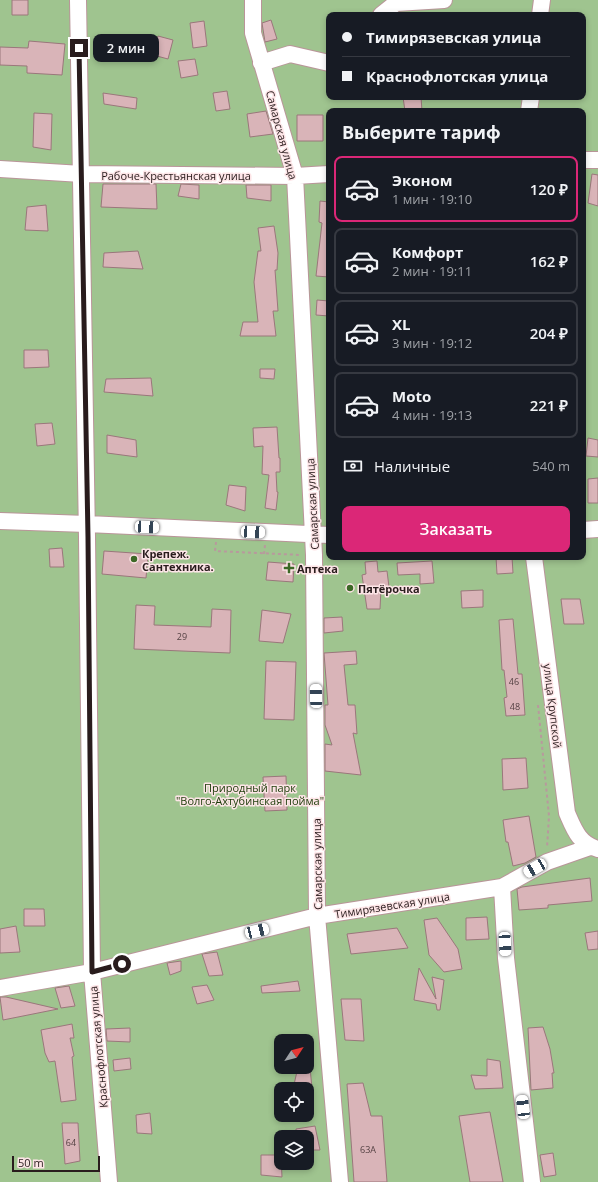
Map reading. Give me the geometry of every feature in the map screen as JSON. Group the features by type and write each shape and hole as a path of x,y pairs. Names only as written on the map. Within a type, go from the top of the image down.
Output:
{"street":[{"name":"Краснофлотская улица","path":"78,0 82,174 92,972 109,1182"},
{"name":"Самарская улица","path":"253,0 252,33 295,176 321,536 314,555 318,916 340,1182"},
{"path":"385,12 396,3 444,0"},
{"path":"540,12 542,0"},
{"path":"261,64 290,54 326,62"},
{"path":"586,160 598,160"},
{"name":"Рабоче-Крестьянская улица","path":"0,169 82,174 295,176 326,174"},
{"path":"0,522 87,524 321,536"},
{"path":"586,530 598,529"},
{"name":"улица Крупской","path":"534,560 567,813 577,836 583,843 594,848"},
{"name":"Тимирязевская улица","path":"0,988 92,972 318,916 502,887 546,862 594,848"},
{"path":"502,887 506,958 532,1182"}],"path":[{"path":"216,539 215,551 314,555"},
{"path":"546,862 549,816"}],"green space":[{"name":"Природный парк \"Волго-Ахтубинская пойма\"","path":"0,0 598,0 598,1182 0,1182"}],"building":[{"path":"12,0 28,0 28,15 12,15"},
{"path":"271,20 277,39 265,42 262,23"},
{"path":"204,21 207,46 193,48 190,23"},
{"path":"104,36 121,36 122,55 104,51"},
{"path":"158,36 173,40 168,59 153,55"},
{"path":"29,41 65,44 62,75 27,73 27,66 0,65 0,47 28,48"},
{"path":"195,59 198,75 181,78 178,61"},
{"path":"227,91 230,109 216,111 213,93"},
{"path":"103,93 137,98 136,109 104,104"},
{"path":"403,100 421,100 422,108 405,108"},
{"path":"266,111 273,134 250,137 247,114"},
{"path":"34,113 52,114 51,150 33,147"},
{"path":"297,115 323,115 323,141 297,141"},
{"path":"592,174 598,175 598,206 588,203"},
{"path":"103,184 156,184 157,209 101,207"},
{"path":"181,184 199,185 199,199 178,196"},
{"path":"246,185 271,185 271,201 247,198"},
{"path":"320,201 326,202 326,277 316,276 322,223 319,222"},
{"path":"46,205 48,231 25,230 27,207"},
{"path":"274,226 278,253 277,270 275,270 278,311 273,311 276,336 240,336 243,322 258,322 254,282 258,251 261,251 258,228"},
{"path":"138,251 143,269 103,267 104,253"},
{"path":"317,300 326,301 326,316 316,315"},
{"path":"24,350 48,350 49,367 24,368"},
{"path":"260,369 275,369 274,379 260,378"},
{"path":"151,378 153,396 104,392 106,379"},
{"path":"52,423 55,444 37,446 35,424"},
{"path":"277,427 280,472 276,472 278,492 276,510 265,508 269,475 262,474 263,446 254,447 253,428"},
{"path":"107,435 136,440 137,457 107,453"},
{"path":"588,438 598,440 598,457 586,456"},
{"path":"598,478 598,503 588,503 588,479"},
{"path":"229,485 246,487 245,511 226,505"},
{"path":"62,548 64,567 50,567 49,549"},
{"path":"104,551 148,554 146,578 102,574"},
{"path":"496,560 512,560 513,573 497,574"},
{"path":"377,561 378,572 387,571 389,587 381,588 380,609 367,609 362,575 366,574 365,562"},
{"path":"432,561 434,583 420,584 420,574 398,575 397,563"},
{"path":"268,562 294,564 293,582 266,580"},
{"path":"483,590 483,607 462,608 461,591"},
{"path":"561,599 580,599 584,624 564,624"},
{"path":"136,605 155,606 154,625 211,627 212,609 231,610 230,653 134,649"},
{"path":"262,610 291,614 283,643 259,641"},
{"path":"342,617 343,631 324,633 324,618"},
{"path":"513,619 518,674 522,674 525,715 506,716 504,698 507,697 504,670 502,670 499,620"},
{"path":"356,651 357,664 344,665 348,705 355,705 357,734 353,733 361,775 325,771 325,744 332,745 325,725 325,705 328,705 324,653"},
{"path":"266,661 296,662 294,720 264,719"},
{"path":"526,758 528,788 503,790 502,759"},
{"path":"286,776 287,810 265,811 263,777"},
{"path":"529,816 536,857 525,863 513,866 508,842 506,842 503,820"},
{"path":"590,878 592,901 548,905 548,908 519,910 517,889 522,887"},
{"path":"24,909 44,909 45,926 24,926"},
{"path":"487,917 489,939 466,940 466,918"},
{"path":"437,918 458,949 462,969 444,972 429,955 424,920"},
{"path":"16,926 20,952 0,953 0,929"},
{"path":"397,928 408,948 351,954 347,934"},
{"path":"598,931 598,949 588,950 585,933"},
{"path":"217,952 223,975 209,976 202,954"},
{"path":"181,961 181,971 170,975 167,963"},
{"path":"419,968 436,999 432,977 444,980 440,1010 437,1010 436,1004 414,1000"},
{"path":"298,981 300,991 262,993 261,986"},
{"path":"207,985 214,1000 197,1004 192,987"},
{"path":"69,986 75,1006 61,1008 55,988"},
{"path":"0,997 6,997 58,1009 3,1020"},
{"path":"341,999 361,999 364,1041 345,1040"},
{"path":"72,1024 74,1038 70,1038 74,1056 72,1057 76,1100 61,1102 55,1061 49,1062 45,1053 41,1030"},
{"path":"543,1027 550,1049 554,1073 552,1073 553,1088 531,1090 528,1028"},
{"path":"130,1028 130,1042 107,1041 106,1029"},
{"path":"130,1058 131,1069 114,1071 113,1060"},
{"path":"487,1059 500,1061 503,1088 475,1089 471,1075 487,1076"},
{"path":"296,1074 311,1074 311,1082 295,1082"},
{"path":"363,1083 371,1116 382,1116 387,1182 354,1182 347,1084"},
{"path":"490,1112 503,1182 470,1182 459,1116"},
{"path":"150,1113 152,1134 137,1133 136,1115"},
{"path":"62,1123 78,1123 80,1161 65,1164"},
{"path":"315,1126 320,1150 314,1150 314,1130 296,1129"},
{"path":"553,1153 556,1175 544,1177 540,1155"},
{"path":"261,1155 274,1155 274,1170 282,1170 282,1177 261,1175"}],"place":[{"name":"Крепеж. Сантехника.","path":"134,559"},
{"name":"Аптека","path":"289,568"},
{"name":"Пятёрочка","path":"350,588"}],"route":[{"path":"79,48 88,537 92,972 122,964"}]}
